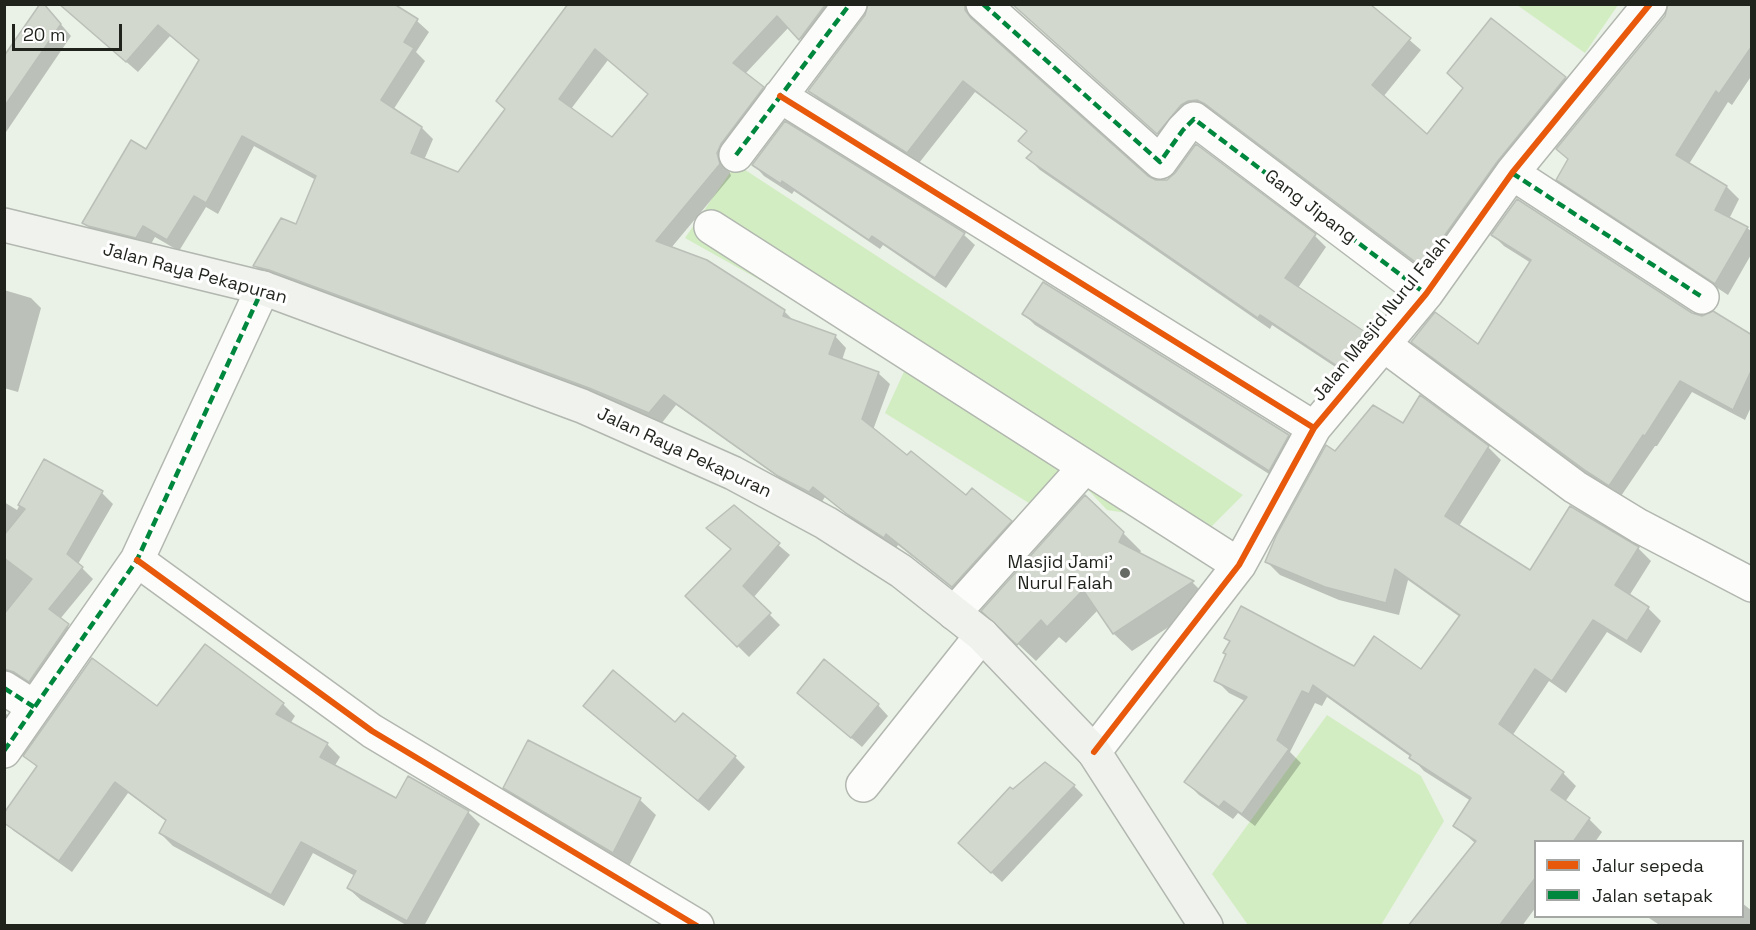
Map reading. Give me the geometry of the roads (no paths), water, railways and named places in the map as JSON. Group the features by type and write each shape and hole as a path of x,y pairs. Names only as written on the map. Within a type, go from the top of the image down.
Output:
{"main road":[{"name":"Jalan Raya Pekapuran","path":"4,225 263,288 582,406 733,473 826,523 901,571 982,635 1094,752 1206,926"}],"street":[{"path":"736,155 850,4"},
{"name":"Gang Jipang","path":"983,4 1160,162 1183,130 1194,119 1426,294"},
{"name":"Jalan Masjid Nurul Falah","path":"1094,752 1239,565 1314,428 1426,294 1512,173 1650,4"},
{"path":"780,96 1314,428"},
{"path":"1512,173 1702,297"},
{"path":"711,227 1239,565"},
{"path":"4,751 137,560 263,288"},
{"path":"1384,345 1575,487 1639,526 1752,585"},
{"path":"954,613 1085,466"},
{"path":"137,560 372,731 697,926"},
{"path":"863,785 982,635"},
{"path":"4,688 34,707"}],"place":[{"name":"Masjid Jami' Nurul Falah","path":"1125,573"}]}
